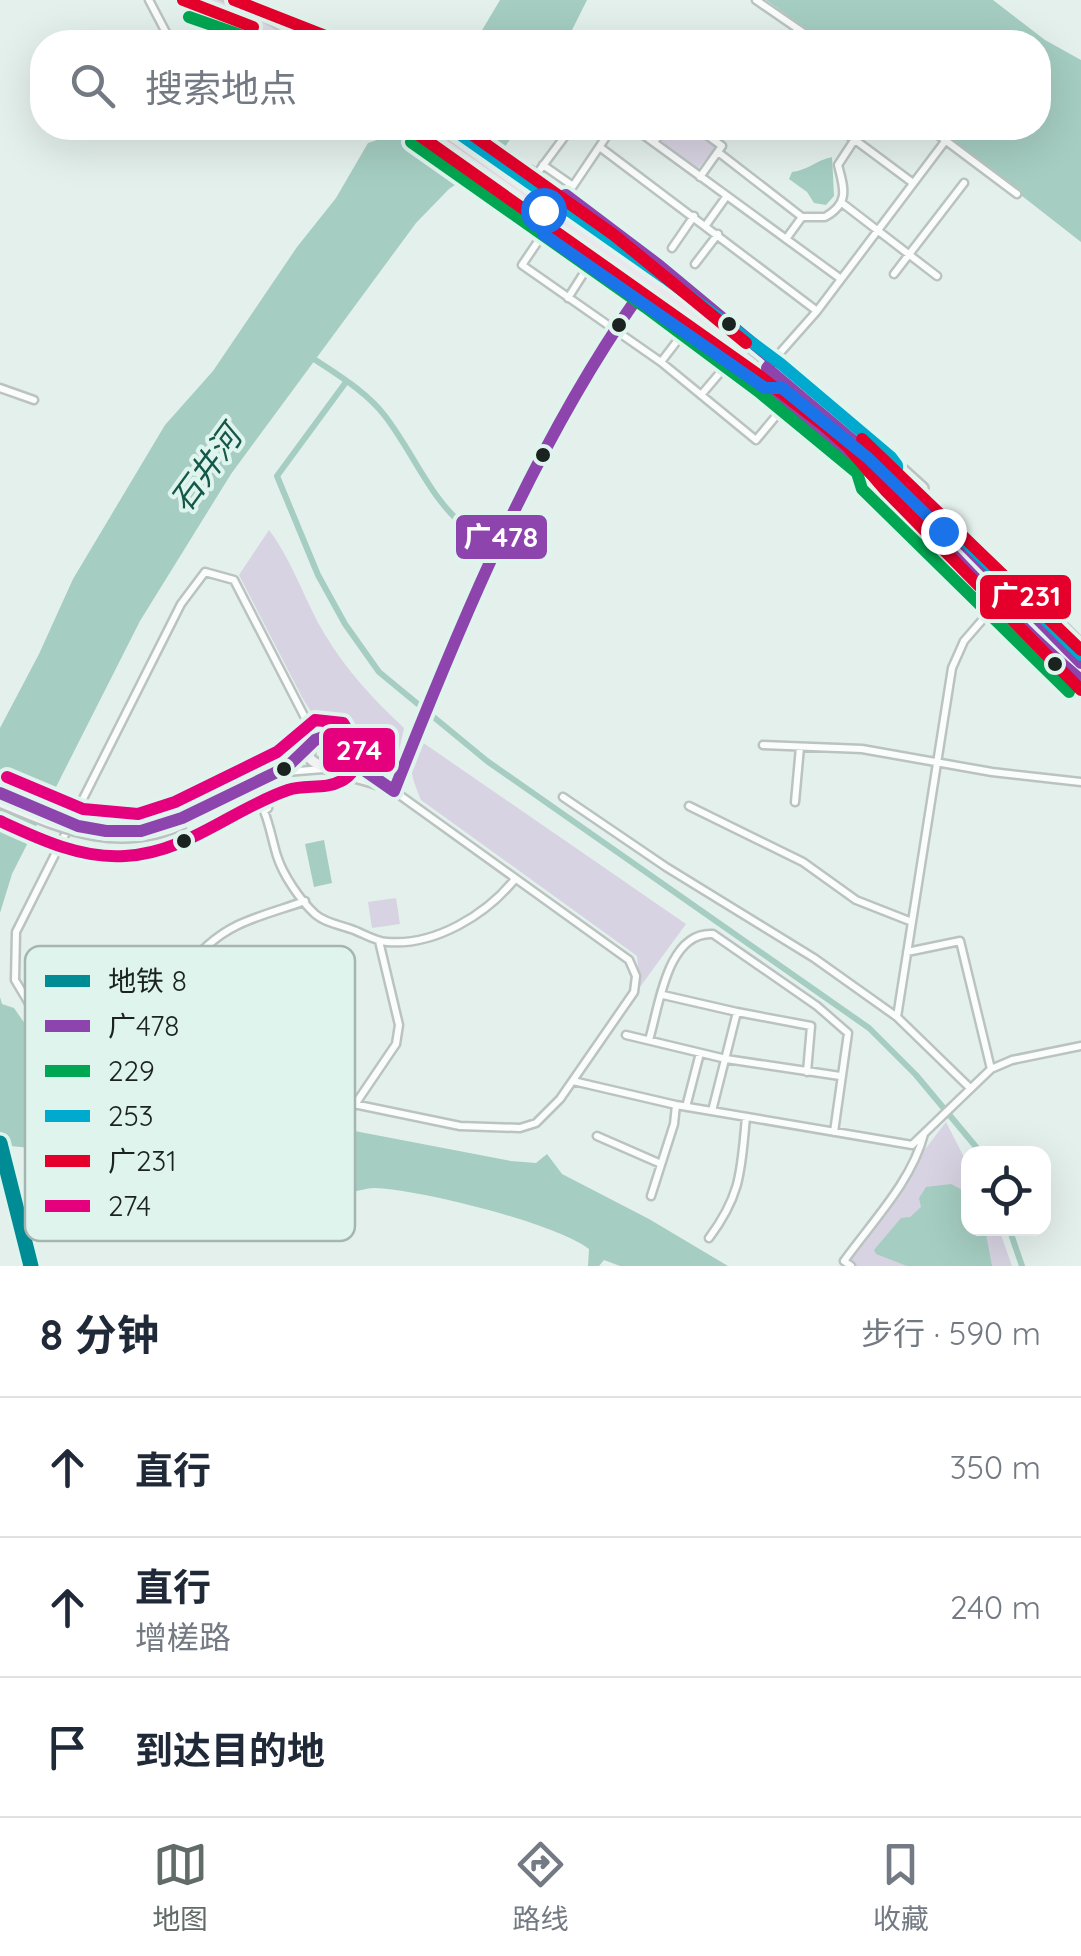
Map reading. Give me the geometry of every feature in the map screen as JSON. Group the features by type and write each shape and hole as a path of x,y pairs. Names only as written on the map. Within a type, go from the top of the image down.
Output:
{"highway":[{"path":"183,0 253,30"},
{"path":"203,0 244,17 262,30"},
{"path":"235,0 310,30"},
{"path":"246,0 317,30"},
{"path":"426,140 854,446 1081,677"},
{"path":"480,140 656,268 846,424 1079,648"},
{"path":"854,446 886,491 1081,690"}],"main road":[{"path":"235,0 289,30"},
{"path":"217,3 275,30"},
{"path":"440,140 680,299 770,364 854,446 972,551 1081,663"},
{"path":"456,140 640,276 732,356 782,388 877,473 1081,677"}],"street":[{"path":"149,0 165,30"},
{"path":"194,0 217,3 282,30"},
{"path":"756,0 800,30"},
{"path":"217,3 215,18 248,30"},
{"path":"536,175 562,140"},
{"path":"543,166 573,186 605,140"},
{"path":"651,140 841,279"},
{"path":"700,177 722,146 716,140"},
{"path":"718,152 802,218 825,217 842,204 845,190 838,165 854,140"},
{"path":"856,140 912,183"},
{"path":"770,364 817,311 946,140 1018,194"},
{"path":"601,148 817,311"},
{"path":"866,485 877,473 740,369 732,356 684,331 503,206 500,198 509,183 529,171 536,175 708,305 770,364 856,427 962,526 1079,648"},
{"path":"894,274 964,183"},
{"path":"566,195 547,202 541,218 543,234 522,265 660,362 756,440 786,404"},
{"path":"706,224 726,196"},
{"path":"842,204 936,276"},
{"path":"556,242 581,206"},
{"path":"672,248 694,216"},
{"path":"786,239 802,218"},
{"path":"696,264 718,234"},
{"path":"568,298 589,265"},
{"path":"394,791 428,703 550,440 637,298"},
{"path":"680,299 708,305"},
{"path":"660,362 684,331"},
{"path":"701,395 732,356"},
{"path":"0,388 34,400"},
{"path":"765,388 782,388"},
{"path":"799,393 819,397"},
{"path":"854,446 856,427"},
{"path":"962,526 972,551"},
{"path":"25,998 14,980 16,932 181,604 205,572 234,580 313,742 311,760 324,769"},
{"path":"988,583 999,602 1081,677"},
{"path":"897,1018 952,668 964,641 999,602"},
{"path":"0,793 91,830 140,831 183,821 288,767 313,742 332,737 351,761 629,960 636,976 634,992 572,1080 536,1123 520,1128 460,1126 355,1106"},
{"path":"763,745 862,749 1081,782"},
{"path":"795,802 800,747"},
{"path":"324,769 338,763 342,751"},
{"path":"0,802 70,831 105,838 146,837 294,769 354,774 394,791"},
{"path":"258,784 268,808 264,811 278,860 306,900 324,920 379,941 430,937 470,920 497,902 515,879"},
{"path":"563,797 666,867 814,958 897,1018 970,1088"},
{"path":"689,806 803,862 856,900 912,922"},
{"path":"208,946 236,925 306,900"},
{"path":"648,1040 667,974 680,948 700,934 713,934 848,1033 834,1132"},
{"path":"355,1105 396,1044 399,1026 379,941"},
{"path":"907,952 960,941 991,1069"},
{"path":"663,995 810,1026"},
{"path":"807,1072 810,1026 822,1011"},
{"path":"712,1111 738,1012"},
{"path":"626,1035 726,1058 840,1076"},
{"path":"572,1080 676,1105 912,1145 991,1069 1012,1060 1081,1046"},
{"path":"686,1106 700,1052"},
{"path":"651,1196 676,1105"},
{"path":"709,1238 730,1210 740,1174 746,1117"},
{"path":"851,1266 844,1261 902,1182 924,1133"},
{"path":"598,1136 661,1164"}],"shaded area":[{"path":"660,140 706,140 716,147 697,170"},
{"path":"269,530 332,647 404,728 396,764 373,762 323,730 303,699 239,575"},
{"path":"422,742 686,924 640,987 637,956 421,800 412,771"},
{"path":"396,898 400,924 372,928 368,902"},
{"path":"946,1122 961,1151 961,1236 1001,1236 1012,1266 855,1266 843,1256"}],"water":[{"path":"500,0 587,0 572,30 482,30"},
{"path":"766,0 993,0 1032,30 808,30"},
{"path":"1051,43 1081,60 1081,242 950,140 1051,140"},
{"name":"石井河","path":"510,140 500,154 449,189 416,223 231,474 140,621 12,874 0,913 0,728 73,579 165,425 213,371 297,247 336,198 368,143"},
{"path":"832,157 834,196 826,205 814,203 807,192 789,179 792,172"},
{"path":"324,840 332,883 314,887 305,844"},
{"path":"0,997 2,1004 14,1008 25,1024 25,1147 10,1146 2,1151 0,1172"},
{"path":"355,1131 511,1161 536,1163 547,1154 562,1174 728,1266 620,1266 604,1260 599,1266 588,1266 589,1249 547,1229 452,1201 371,1188 355,1191"},
{"path":"951,1184 961,1189 961,1236 986,1236 992,1266 907,1266 876,1254 874,1250 901,1218 910,1217 921,1207 919,1198 926,1187"}],"waterway":[{"path":"311,357 377,407 433,491 469,530"},
{"path":"346,382 277,476 318,575 345,624 379,672 487,761 869,1028 916,1075 975,1146"},
{"path":"1012,1236 1022,1266"}],"metro line":[{"name":"8","path":"0,1143 31,1266"}],"transit line":[{"name":"广231","path":"183,0 253,27"},
{"name":"广231","path":"234,0 310,30"},
{"name":"229","path":"189,17 226,30"},
{"name":"广231","path":"426,140 823,425 1081,690"},
{"name":"253","path":"468,140 781,364 891,457 897,465 897,475 1081,655"},
{"name":"广231","path":"480,140 614,235 746,343"},
{"name":"229","path":"411,142 645,307 759,392 857,473 862,489 1069,692"},
{"name":"广478","path":"1081,663 906,485 767,368 773,360 660,266 566,195 547,202 541,215 543,234 714,349 836,443 1081,680"},
{"name":"广478","path":"394,791 445,664 532,475 637,298"},
{"name":"广231","path":"862,439 1081,650"},
{"name":"274","path":"0,821 76,851 109,856 148,853 189,839 288,790 341,781 354,768 359,749 343,723 315,720 277,752 175,802 138,814 83,809 7,777"},
{"name":"广478","path":"0,793 78,826 141,831 182,818 287,767 315,740 326,736 336,740 351,761 394,791"}],"route":[{"path":"543,210 543,234 765,388 782,388 868,458 943,531"}]}
